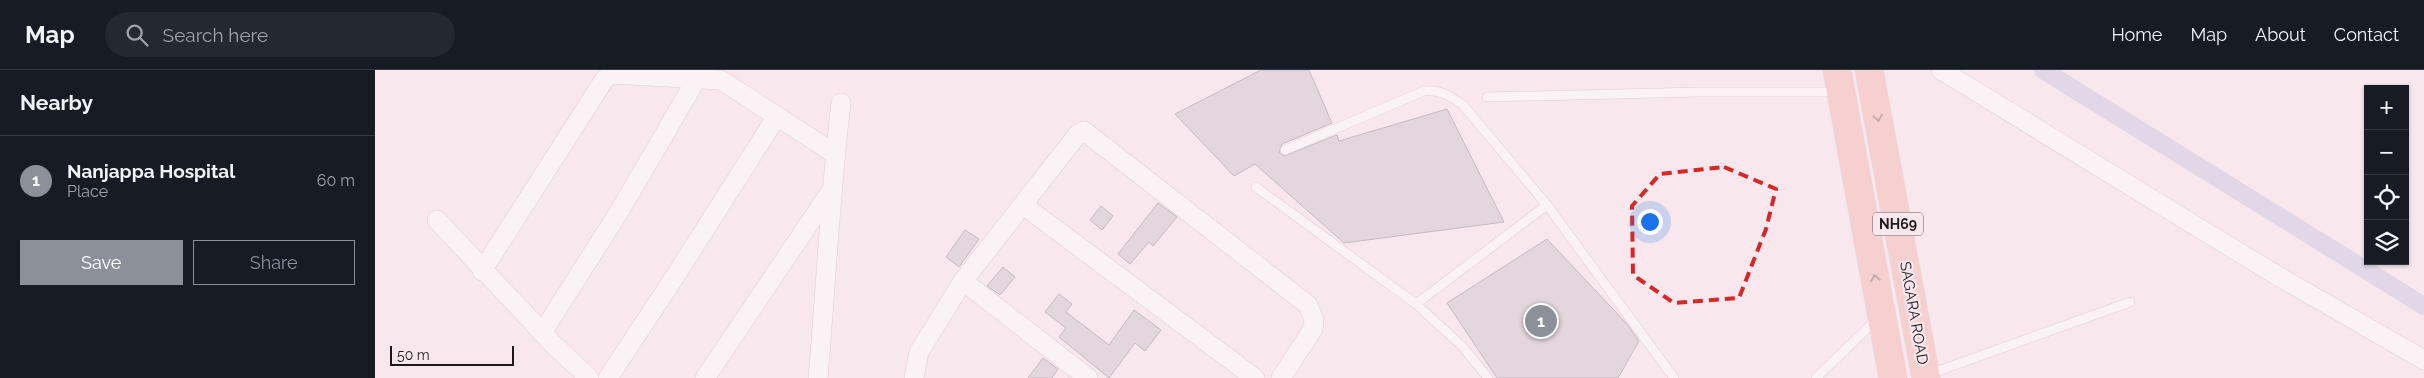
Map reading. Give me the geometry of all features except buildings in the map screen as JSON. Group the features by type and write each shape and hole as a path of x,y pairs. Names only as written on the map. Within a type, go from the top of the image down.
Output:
{"highway":[{"name":"SAGARA ROAD","path":"1869,70 1926,377"},
{"name":"NH69","path":"1839,81 1893,378"}],"street":[{"path":"1941,70 2271,272 2424,360"},
{"path":"482,271 518,211 606,77 615,74 721,80 835,154"},
{"path":"542,333 619,212 696,80"},
{"path":"818,378 829,249 831,191 841,103"},
{"path":"607,378 674,278 777,116"},
{"path":"930,378 914,372 919,352 963,281 1078,134 1084,131 1308,305 1312,313 1313,329 1281,378"},
{"path":"705,378 831,191"},
{"path":"1023,205 1255,378"},
{"path":"437,220 482,271 589,378"},
{"path":"963,281 1088,378"}],"lane":[{"path":"1487,97 1699,92 1839,81"},
{"path":"1285,150 1424,91 1435,90 1445,93 1463,105 1547,205 1674,378"},
{"path":"1256,187 1416,304 1462,346 1488,378"},
{"path":"1416,304 1547,205"},
{"path":"1926,377 2129,302"},
{"path":"1816,378 1881,315"}],"highlighted area":[{"path":"1724,167 1776,189 1766,229 1739,298 1674,303 1633,275 1632,206 1660,174"}],"waterway":[{"path":"2043,70 2424,306"}],"place":[{"name":"Nanjappa Hospital","path":"1541,321"}]}
